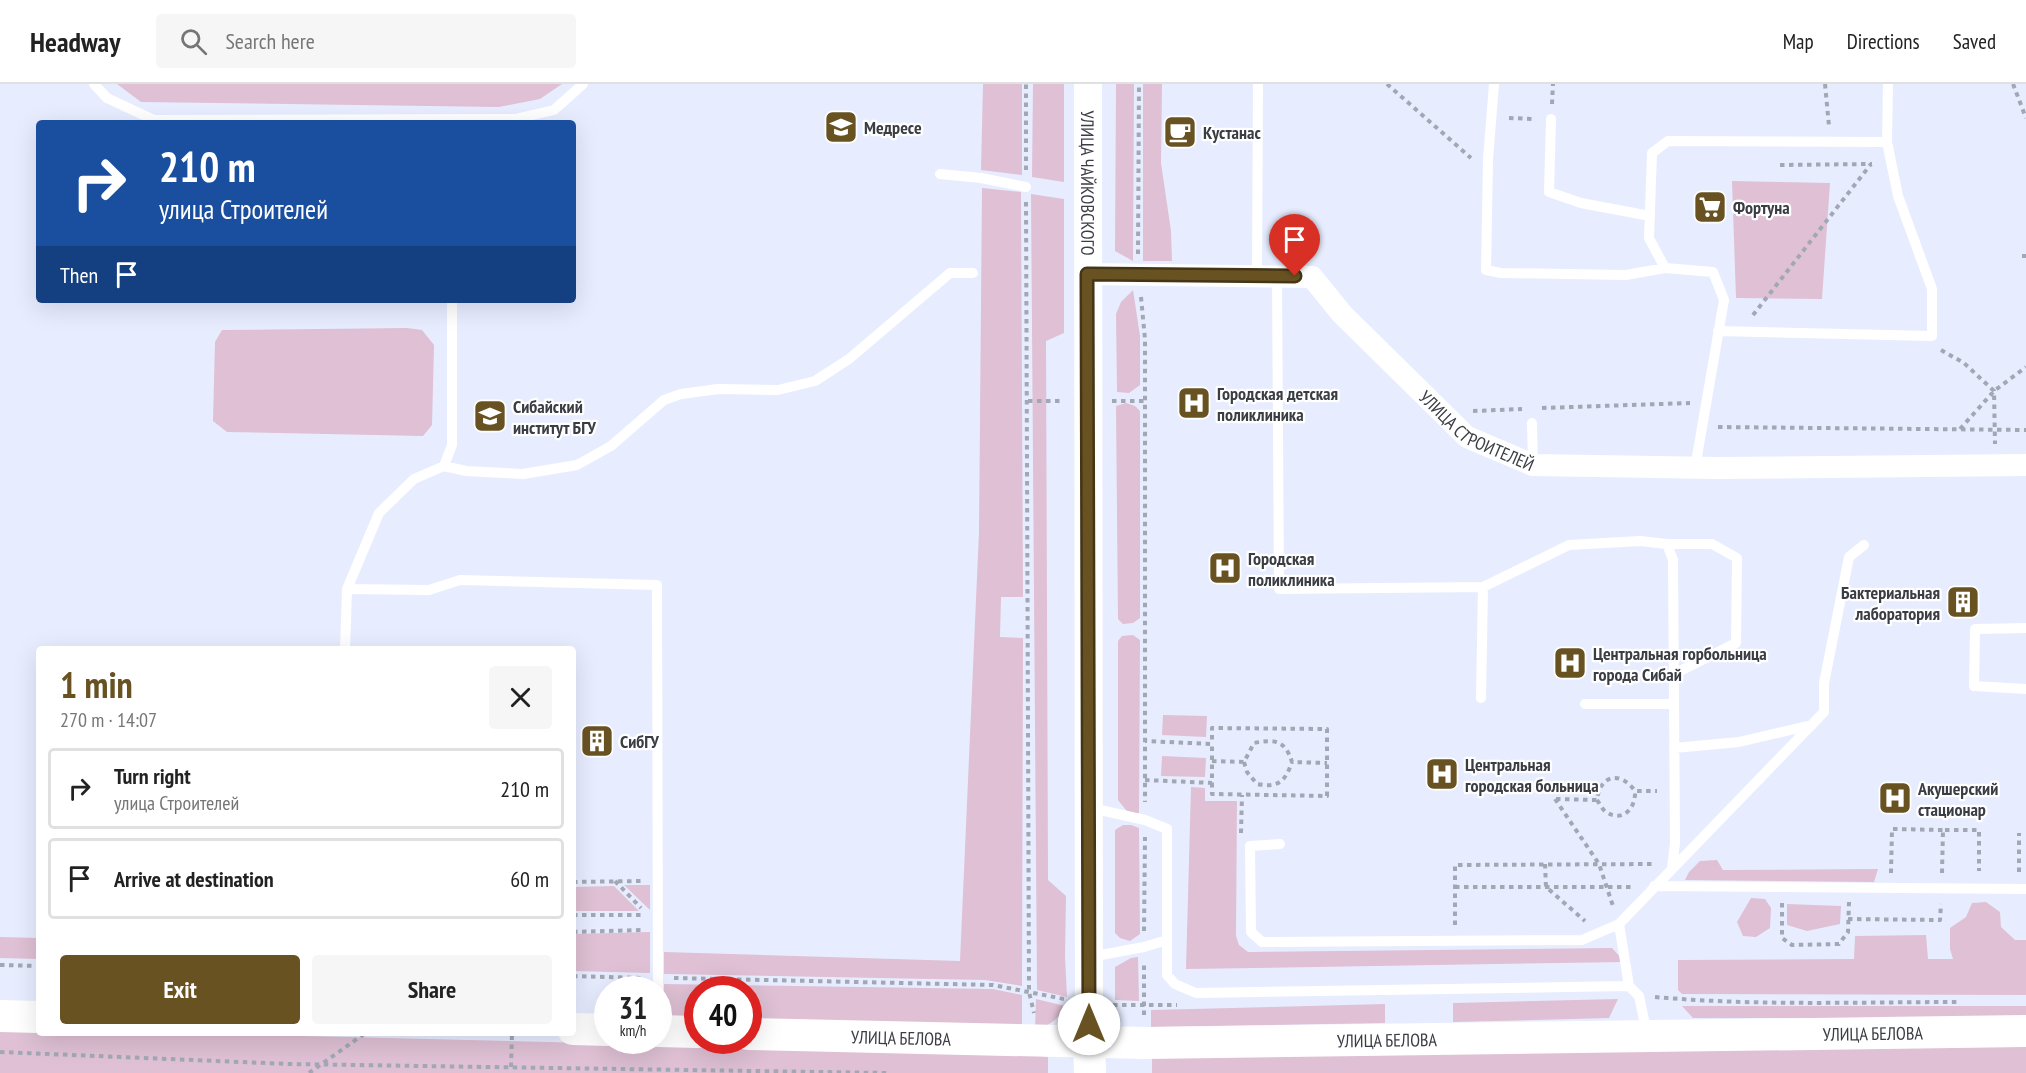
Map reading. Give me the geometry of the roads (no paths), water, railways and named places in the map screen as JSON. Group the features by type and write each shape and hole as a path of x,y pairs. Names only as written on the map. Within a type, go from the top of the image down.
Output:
{"main road":[{"path":"0,1016 36,1017"},
{"path":"576,1029 594,1030"},
{"name":"УЛИЦА БЕЛОВА","path":"762,1034 1042,1041 1090,1058 1145,1043 2026,1031"}],"street":[{"name":"УЛИЦА ЧАЙКОВСКОГО","path":"1088,84 1090,1058"},
{"name":"УЛИЦА СТРОИТЕЛЕЙ","path":"1087,274 1312,277 1342,314 1467,437 1533,465 1695,468 2026,465"}],"lane":[{"path":"94,84 107,98 153,120 514,119 554,110"},
{"path":"542,120 584,84"},
{"path":"1258,84 1279,589 1483,588 1569,544 1640,541 1667,544 1712,544 1737,558 1736,643 1674,674"},
{"path":"1494,84 1487,173 1485,270 1501,273 1626,275 1665,268 1713,272 1724,300 1695,468"},
{"path":"1718,331 1932,336 1932,289 1898,196 1887,142 1888,84"},
{"path":"1551,119 1549,192 1581,203 1650,216"},
{"path":"1665,268 1649,238 1652,153 1668,141 1887,142"},
{"path":"940,174 981,178 1026,187"},
{"path":"345,646 347,589 379,513 414,479 444,466 466,471 523,474 577,465 610,446 663,400 681,394 718,389 778,390 815,381 849,359 950,273 973,273"},
{"path":"444,466 452,445 452,303"},
{"path":"1532,423 1533,465"},
{"path":"1667,544 1673,561 1675,843 1672,868"},
{"path":"1280,844 1250,846 1251,932 1262,942 1582,940 1619,924 1824,712 1824,683 1849,557 1864,545"},
{"path":"347,589 429,590 460,580 657,585 658,976"},
{"path":"1481,698 1483,588"},
{"path":"2026,628 1975,629 1974,686 2026,689"},
{"path":"1585,704 1674,704"},
{"path":"1674,748 1739,742 1812,724"},
{"path":"1089,808 1145,820 1167,829 1167,975 1175,984 1196,993 1629,986"},
{"path":"1654,886 2022,889"},
{"path":"1619,924 1629,986 1639,996 1647,1036"},
{"path":"1090,957 1144,947 1167,940"}],"place":[{"name":"Медресе","path":"841,127"},
{"name":"Кустанас","path":"1180,132"},
{"name":"Фортуна","path":"1710,207"},
{"name":"Городская детская поликлиника","path":"1194,403"},
{"name":"Сибайский институт БГУ","path":"490,416"},
{"name":"Городская поликлиника","path":"1225,568"},
{"name":"Бактериальная лаборатория","path":"1963,602"},
{"name":"Центральная горбольница города Сибай","path":"1570,663"},
{"name":"СибГУ","path":"597,741"},
{"name":"Центральная городская больница","path":"1442,774"},
{"name":"Акушерский стационар","path":"1895,798"}]}
